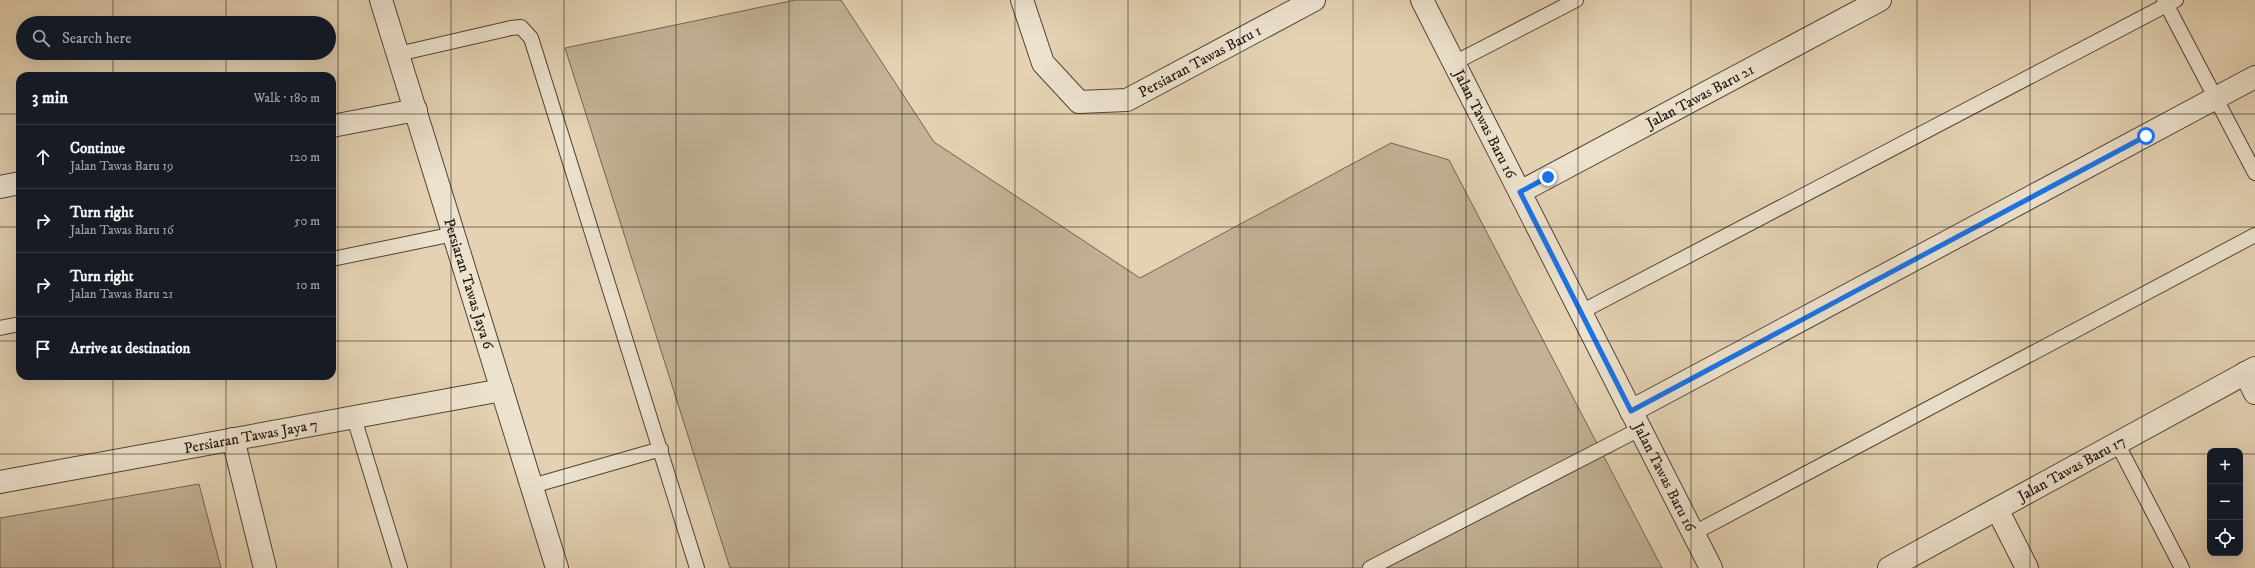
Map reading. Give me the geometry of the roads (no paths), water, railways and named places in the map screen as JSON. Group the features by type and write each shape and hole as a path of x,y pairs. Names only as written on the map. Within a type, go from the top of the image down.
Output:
{"street":[{"name":"Persiaran Tawas Jaya 6","path":"381,0 557,568"},
{"name":"Persiaran Tawas Baru 1","path":"1022,0 1043,62 1079,102 1127,100 1314,0"},
{"name":"Jalan Tawas Baru 16","path":"1422,0 1711,568"},
{"name":"Jalan Tawas Baru 21","path":"1520,192 1880,0"},
{"path":"1636,420 2255,77"},
{"path":"336,125 416,110"},
{"path":"0,187 16,185"},
{"path":"2250,371 2255,393"},
{"name":"Jalan Tawas Baru 17","path":"1889,568 2250,371"},
{"name":"Persiaran Tawas Jaya 7","path":"0,482 502,390"},
{"path":"233,439 265,568"},
{"path":"1997,509 2027,568"}],"lane":[{"path":"1454,63 1576,0"},
{"path":"1581,312 2168,2 2255,173"},
{"path":"398,54 511,28 521,27 531,38 661,448 697,568"},
{"path":"336,258 454,234"},
{"path":"1694,533 2255,235"},
{"path":"0,328 16,325"},
{"path":"354,418 400,568"},
{"path":"1370,568 1636,420"},
{"path":"2117,443 2182,568"},
{"path":"532,486 661,448"}]}
